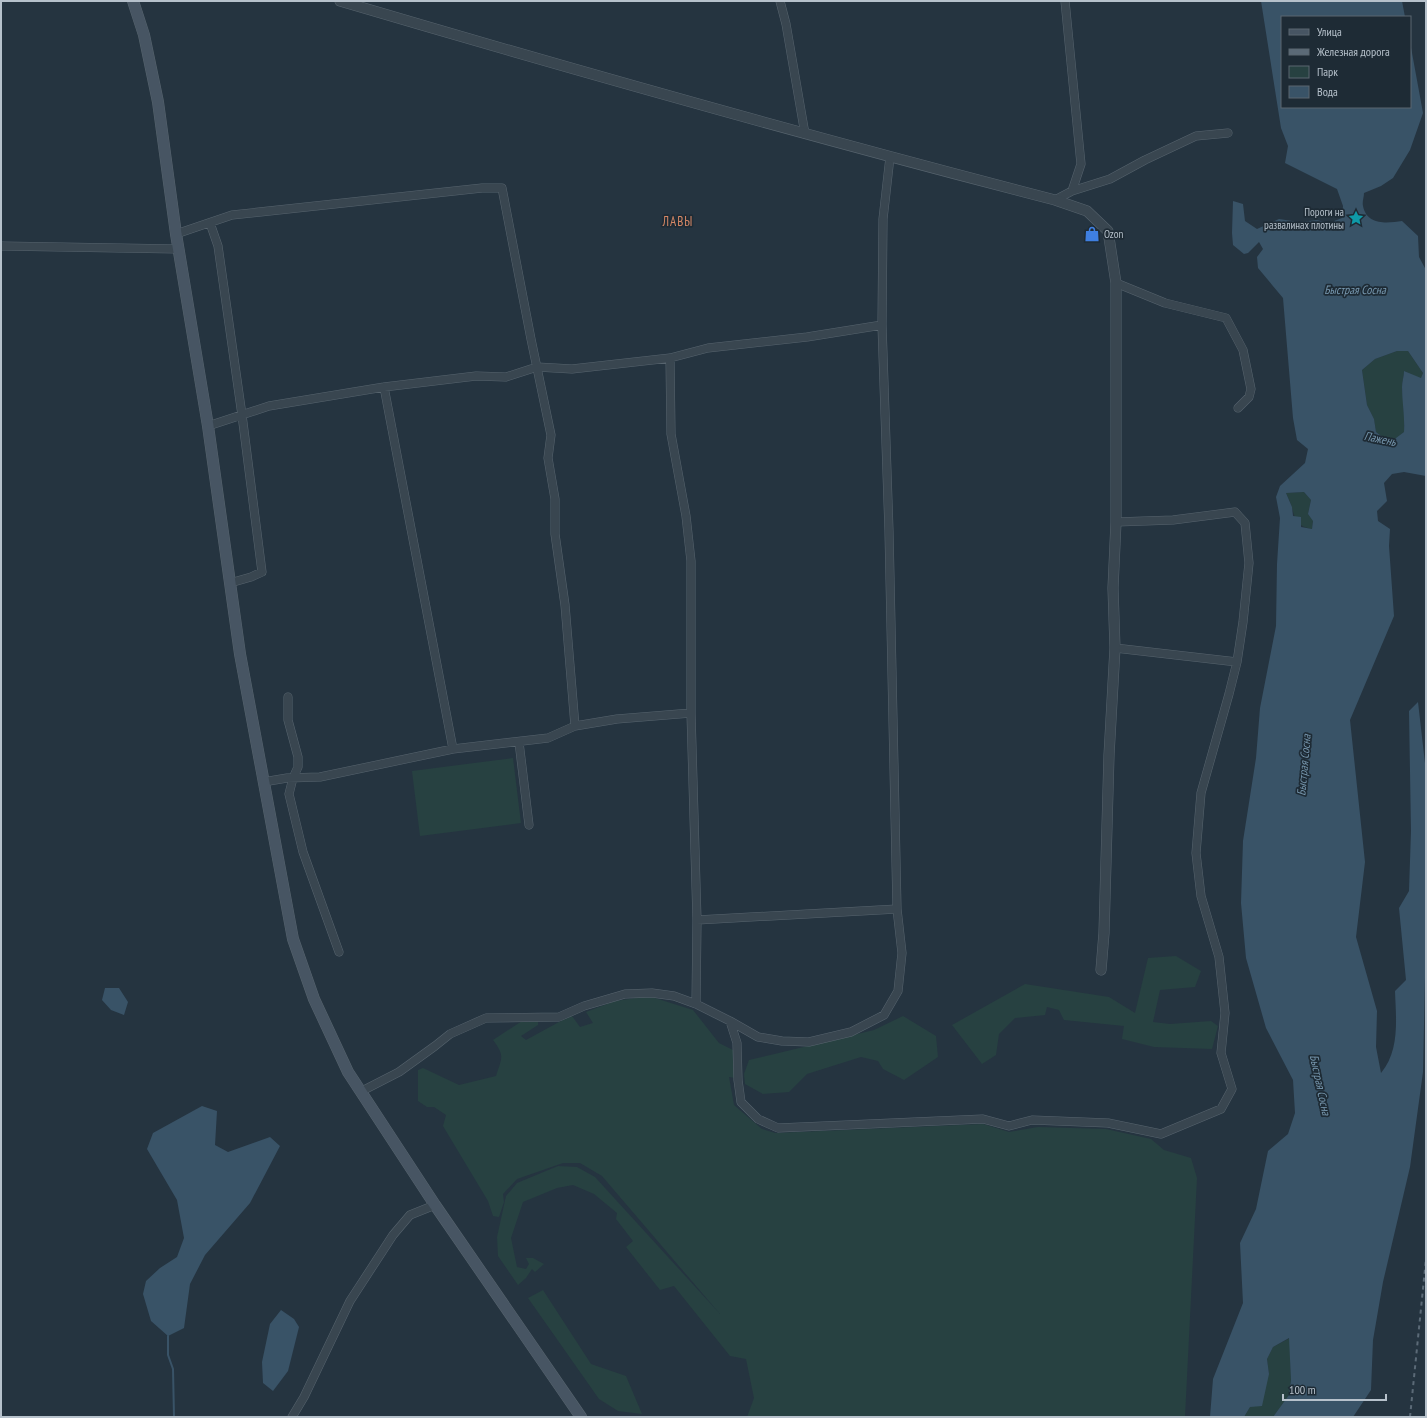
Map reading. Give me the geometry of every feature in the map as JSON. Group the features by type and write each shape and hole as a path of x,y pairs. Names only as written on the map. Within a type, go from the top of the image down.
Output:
{"main road":[{"path":"133,1 144,35 158,102 178,249 208,426 240,654 293,939 314,999 348,1072 360,1092 435,1205 581,1417"}],"street":[{"path":"340,1 566,67 805,134 1055,200 1086,211 1108,230 1116,283 1116,522 1113,588 1115,648 1109,755 1104,933 1100,970"},
{"path":"780,1 786,24 805,134"},
{"path":"1065,1 1081,164 1072,191"},
{"path":"1055,200 1072,191 1110,179 1145,160 1196,136 1228,133"},
{"path":"360,1092 399,1072 450,1034 486,1018 559,1017 584,1006 625,994 652,993 674,996 696,1004 758,1037 782,1041 809,1042 852,1032 884,1015 898,991 902,953 897,909 889,531 882,325 883,219 890,157"},
{"path":"176,234 232,215 482,188 502,188 551,435 548,458 555,499 555,534 565,605 575,726"},
{"path":"210,223 218,246 262,572 230,583"},
{"path":"1,246 178,249"},
{"path":"1116,283 1165,303 1226,318 1243,350 1250,389 1249,397 1238,408"},
{"path":"208,426 269,406 384,387 476,376 506,377 537,368 572,369 670,358 708,348 807,337 882,325"},
{"path":"670,358 671,434 686,516 691,561 691,713 697,920 696,1004"},
{"path":"384,387 453,749"},
{"path":"730,1021 737,1043 738,1080 741,1102 758,1119 778,1128 983,1118 1008,1126 1032,1120 1108,1123 1161,1134 1221,1109 1232,1089 1222,1053 1225,1013 1219,957 1201,896 1196,853 1201,793 1230,694 1244,622 1249,563 1245,523 1234,512 1173,520 1116,522"},
{"path":"1115,648 1237,662"},
{"path":"288,697 288,720 298,757 298,767 293,778 289,794 303,852 339,952"},
{"path":"263,782 293,778 320,777 453,749 548,738 575,726 617,719 691,713"},
{"path":"519,742 529,825"},
{"path":"697,920 897,909"},
{"path":"292,1417 304,1397 350,1301 393,1235 410,1215 435,1205"}],"green space":[{"path":"1397,351 1408,351 1423,373 1421,379 1404,371 1402,387 1404,432 1393,441 1384,438 1376,432 1374,419 1367,405 1362,370 1375,359"},
{"path":"1304,492 1311,500 1308,514 1313,520 1312,529 1298,523 1286,493"},
{"path":"513,758 521,823 420,836 412,771"},
{"path":"1176,956 1201,971 1195,987 1160,990 1153,1022 1170,1024 1211,1021 1218,1026 1212,1049 1154,1047 1122,1039 1124,1026 1064,1020 1059,1010 1047,1007 1045,1015 1015,1018 999,1034 996,1055 982,1064 952,1025 1025,984 1109,997 1135,1013 1148,958"},
{"path":"643,997 655,998 693,1010 719,1043 733,1050 736,1078 729,1077 734,1105 762,1129 775,1133 983,1124 1009,1132 1038,1127 1106,1129 1151,1139 1164,1150 1191,1158 1197,1178 1185,1417 747,1417 754,1398 746,1359 730,1356 674,1286 660,1290 626,1247 633,1241 616,1219 617,1213 594,1194 573,1185 557,1188 523,1202 511,1238 517,1267 526,1269 529,1264 526,1258 533,1258 544,1264 535,1272 532,1269 526,1278 518,1285 498,1256 497,1237 506,1196 517,1183 558,1166 577,1167 595,1177 720,1314 602,1176 580,1163 563,1163 517,1179 503,1194 504,1202 499,1217 493,1216 488,1201 443,1126 446,1115 434,1107 427,1107 418,1101 418,1070 423,1068 459,1085 496,1076 500,1065 501,1053 493,1040 522,1021 538,1021 538,1025 521,1036 526,1040 572,1016 580,1027 593,1023 586,1012 615,1001"},
{"path":"903,1016 936,1036 938,1057 904,1080 883,1069 878,1061 861,1057 807,1074 789,1092 763,1094 745,1084 744,1074 749,1060 874,1030"},
{"path":"543,1290 591,1364 626,1376 642,1414 618,1411 599,1399 528,1298"},
{"path":"1290,1338 1291,1380 1289,1396 1273,1417 1244,1417 1269,1374 1267,1359 1273,1347"}],"water":[{"path":"1261,1 1402,1 1405,16 1281,16 1281,108 1411,108 1411,47 1423,113 1410,150 1393,178 1381,186 1364,193 1363,206 1365,212 1373,220 1379,222 1402,221 1418,236 1419,257 1426,270 1426,476 1404,472 1392,474 1384,483 1387,501 1377,511 1378,521 1390,529 1389,546 1394,616 1350,720 1365,862 1356,937 1377,1011 1376,1047 1381,1073 1391,1054 1396,1034 1395,991 1406,980 1399,908 1409,891 1411,831 1409,711 1418,702 1426,772 1426,930 1423,1072 1410,1167 1383,1282 1373,1340 1371,1390 1353,1417 1273,1417 1289,1395 1291,1380 1289,1338 1273,1347 1267,1359 1269,1374 1262,1406 1250,1407 1244,1417 1210,1417 1213,1379 1243,1303 1240,1243 1256,1209 1268,1151 1288,1134 1295,1113 1293,1080 1266,1028 1246,958 1241,903 1243,841 1256,758 1260,708 1276,626 1277,564 1280,518 1276,497 1280,486 1305,463 1308,449 1297,440 1293,418 1283,298 1258,268 1257,257 1263,249 1259,242 1248,253 1244,254 1233,245 1232,233 1233,201 1243,204 1245,221 1257,229 1279,219 1299,222 1317,220 1329,223 1342,218 1343,206 1337,189 1285,163 1288,146 1281,128","holes":["1397,351 1408,351 1423,373 1421,378 1404,371 1402,387 1404,432 1392,441 1384,438 1376,432 1374,419 1367,405 1362,370 1375,359","1304,492 1311,500 1308,514 1313,521 1312,529 1301,527 1301,517 1293,516 1292,507 1286,493"]},
{"path":"105,988 119,988 128,1002 124,1015 111,1010 102,1000"},
{"path":"202,1106 217,1111 215,1145 228,1152 270,1137 280,1146 250,1203 205,1255 190,1284 184,1328 168,1336 151,1321 143,1294 146,1281 160,1268 177,1257 184,1238 177,1200 147,1149 153,1133"},
{"path":"281,1310 294,1319 299,1327 288,1371 273,1391 263,1383 262,1362 270,1324"}],"waterway":[{"path":"168,1336 168,1355 173,1369 174,1417"}],"railway":[{"path":"1410,1417 1426,1259"}],"place":[{"name":"Пороги на развалинах плотины","path":"1356,218"},
{"name":"Ozon","path":"1092,234"}],"district":[{"name":"ЛАВЫ","path":"678,221"}],"water label":[{"name":"Быстрая Сосна","path":"1355,290"},
{"name":"Пажень","path":"1380,439"},
{"name":"Быстрая Сосна","path":"1304,765"},
{"name":"Быстрая Сосна","path":"1320,1085"}]}
